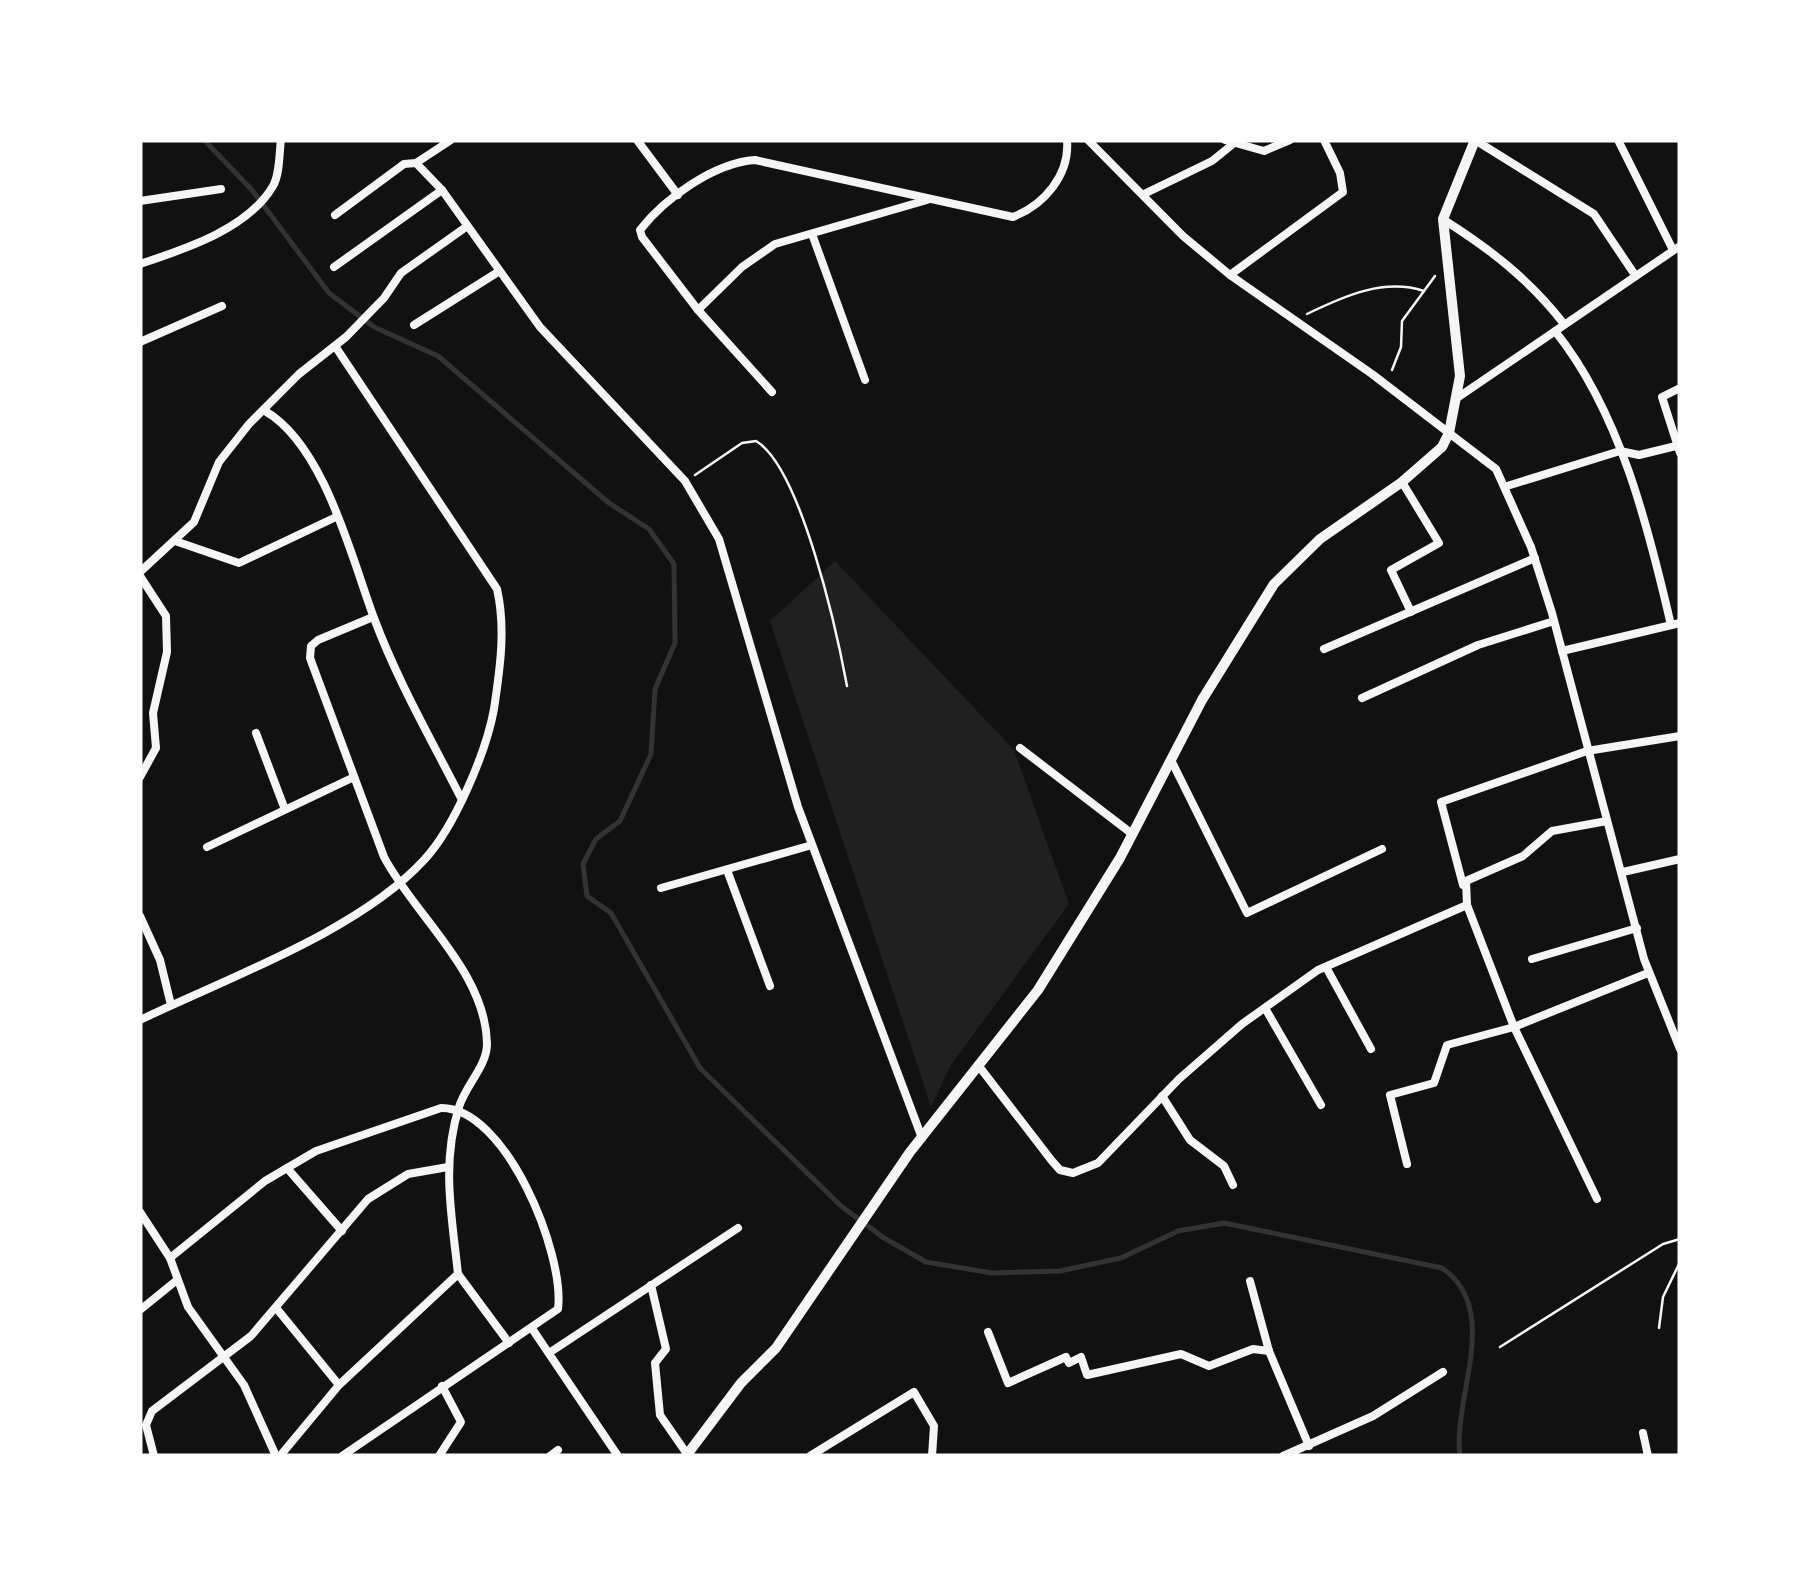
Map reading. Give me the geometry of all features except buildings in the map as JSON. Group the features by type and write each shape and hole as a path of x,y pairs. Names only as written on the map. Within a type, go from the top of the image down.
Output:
{"street":[{"path":"140,264 178,252 243,218 276,183 281,140"},
{"path":"336,215 404,164 416,163 451,140"},
{"path":"638,140 678,195"},
{"path":"772,392 698,310 640,230 678,195 730,164 754,160 1012,217 1032,209 1057,180 1068,155 1067,140"},
{"path":"1088,140 1183,236 1230,275 1480,452 1506,486 1554,621 1648,973 1677,1030 1680,1049"},
{"path":"1144,194 1212,161 1232,142 1264,151 1290,140"},
{"path":"1230,275 1343,192 1340,173 1324,140"},
{"path":"650,1285 666,1349 655,1363 660,1416 686,1455 741,1383 776,1348 845,1242 1038,990 1172,762 1231,650 1274,584 1334,528 1432,458 1449,433 1457,398 1458,338 1445,263 1443,219 1475,140 1594,214 1612,234 1635,275"},
{"path":"1457,398 1676,248 1618,140"},
{"path":"416,163 442,190 540,327 685,481 719,539 732,576 742,626 812,846 922,1138"},
{"path":"140,201 221,189"},
{"path":"334,267 442,190"},
{"path":"698,310 757,255 775,244 931,199"},
{"path":"1443,219 1492,251 1538,290 1564,324"},
{"path":"140,776 156,748 153,714 167,652 166,616 140,574 178,542 194,522 225,454 298,374 346,337 384,298 401,273 466,227"},
{"path":"812,234 865,380"},
{"path":"414,326 498,272"},
{"path":"140,342 222,306"},
{"path":"1555,331 1598,398 1620,451 1675,624 1562,651"},
{"path":"140,1020 314,937 398,885 428,857 460,798 492,717 505,622 497,588 336,346"},
{"path":"1506,486 1620,451 1639,455 1679,448 1662,397 1680,388"},
{"path":"265,411 286,423 308,455 373,617 460,798"},
{"path":"1402,482 1439,544 1391,570 1412,612"},
{"path":"178,542 239,563 336,517"},
{"path":"1324,649 1534,558"},
{"path":"373,617 311,646 310,658 370,827 398,885 457,964 483,1024 486,1055 458,1108 447,1196 458,1274 509,1343"},
{"path":"1362,698 1478,644 1554,621"},
{"path":"256,733 284,806"},
{"path":"1597,1198 1514,1027 1467,905 1440,802 1588,751 1680,736"},
{"path":"1020,748 1131,833"},
{"path":"1172,762 1248,914 1382,850"},
{"path":"207,846 284,806 354,777"},
{"path":"1464,889 1466,881 1523,856 1552,831 1607,821"},
{"path":"662,888 812,846"},
{"path":"1624,872 1680,860"},
{"path":"727,870 770,986"},
{"path":"978,1065 1052,1161 1060,1170 1073,1173 1098,1163 1162,1096 1265,1008 1326,967 1467,905"},
{"path":"140,916 160,960 171,1005"},
{"path":"1532,959 1636,928"},
{"path":"1326,967 1371,1049"},
{"path":"1407,1164 1390,1095 1434,1083 1446,1045 1514,1027 1648,973"},
{"path":"1265,1008 1321,1105"},
{"path":"1162,1096 1190,1140 1224,1166 1233,1185"},
{"path":"170,1258 287,1168 316,1151 417,1114 458,1108 483,1128 522,1180 551,1245 561,1287 558,1309 342,1456"},
{"path":"154,1456 143,1421 224,1359 277,1309 324,1246 368,1199 408,1174 448,1167"},
{"path":"287,1168 342,1231"},
{"path":"140,1212 170,1258 188,1307 244,1385 278,1456 339,1386 458,1274"},
{"path":"140,1231 149,1223"},
{"path":"549,1353 738,1228"},
{"path":"140,1310 177,1280"},
{"path":"1250,1280 1269,1351 1309,1446"},
{"path":"277,1309 339,1386"},
{"path":"532,1330 618,1456"},
{"path":"988,1332 1008,1383 1066,1357 1069,1363 1082,1357 1086,1375 1181,1354 1209,1366 1253,1349 1269,1351"},
{"path":"1283,1456 1414,1394 1443,1372"},
{"path":"439,1456 461,1422 442,1386"},
{"path":"810,1456 914,1392 934,1426 932,1456"},
{"path":"1642,1432 1648,1456"}],"path":[{"path":"1386,385 1400,347 1402,321 1445,263"},
{"path":"1292,321 1378,286 1401,284 1424,291"},
{"path":"685,481 742,444 756,441 771,450 828,594 847,686"},
{"path":"1500,1348 1663,1244 1680,1239"},
{"path":"1659,1328 1663,1297 1680,1262"}],"shaded area":[{"path":"835,561 1014,750 1069,904 951,1065 931,1107 770,621"}],"waterway":[{"path":"204,140 252,190 329,293 374,327 438,356 609,503 649,529 674,564 675,643 655,689 651,754 620,821 596,839 583,864 587,896 611,913 700,1068 841,1206 884,1238 926,1262 992,1273 1060,1271 1121,1258 1178,1231 1224,1223 1442,1268 1460,1286 1469,1307 1472,1331 1459,1433 1460,1456"}]}
